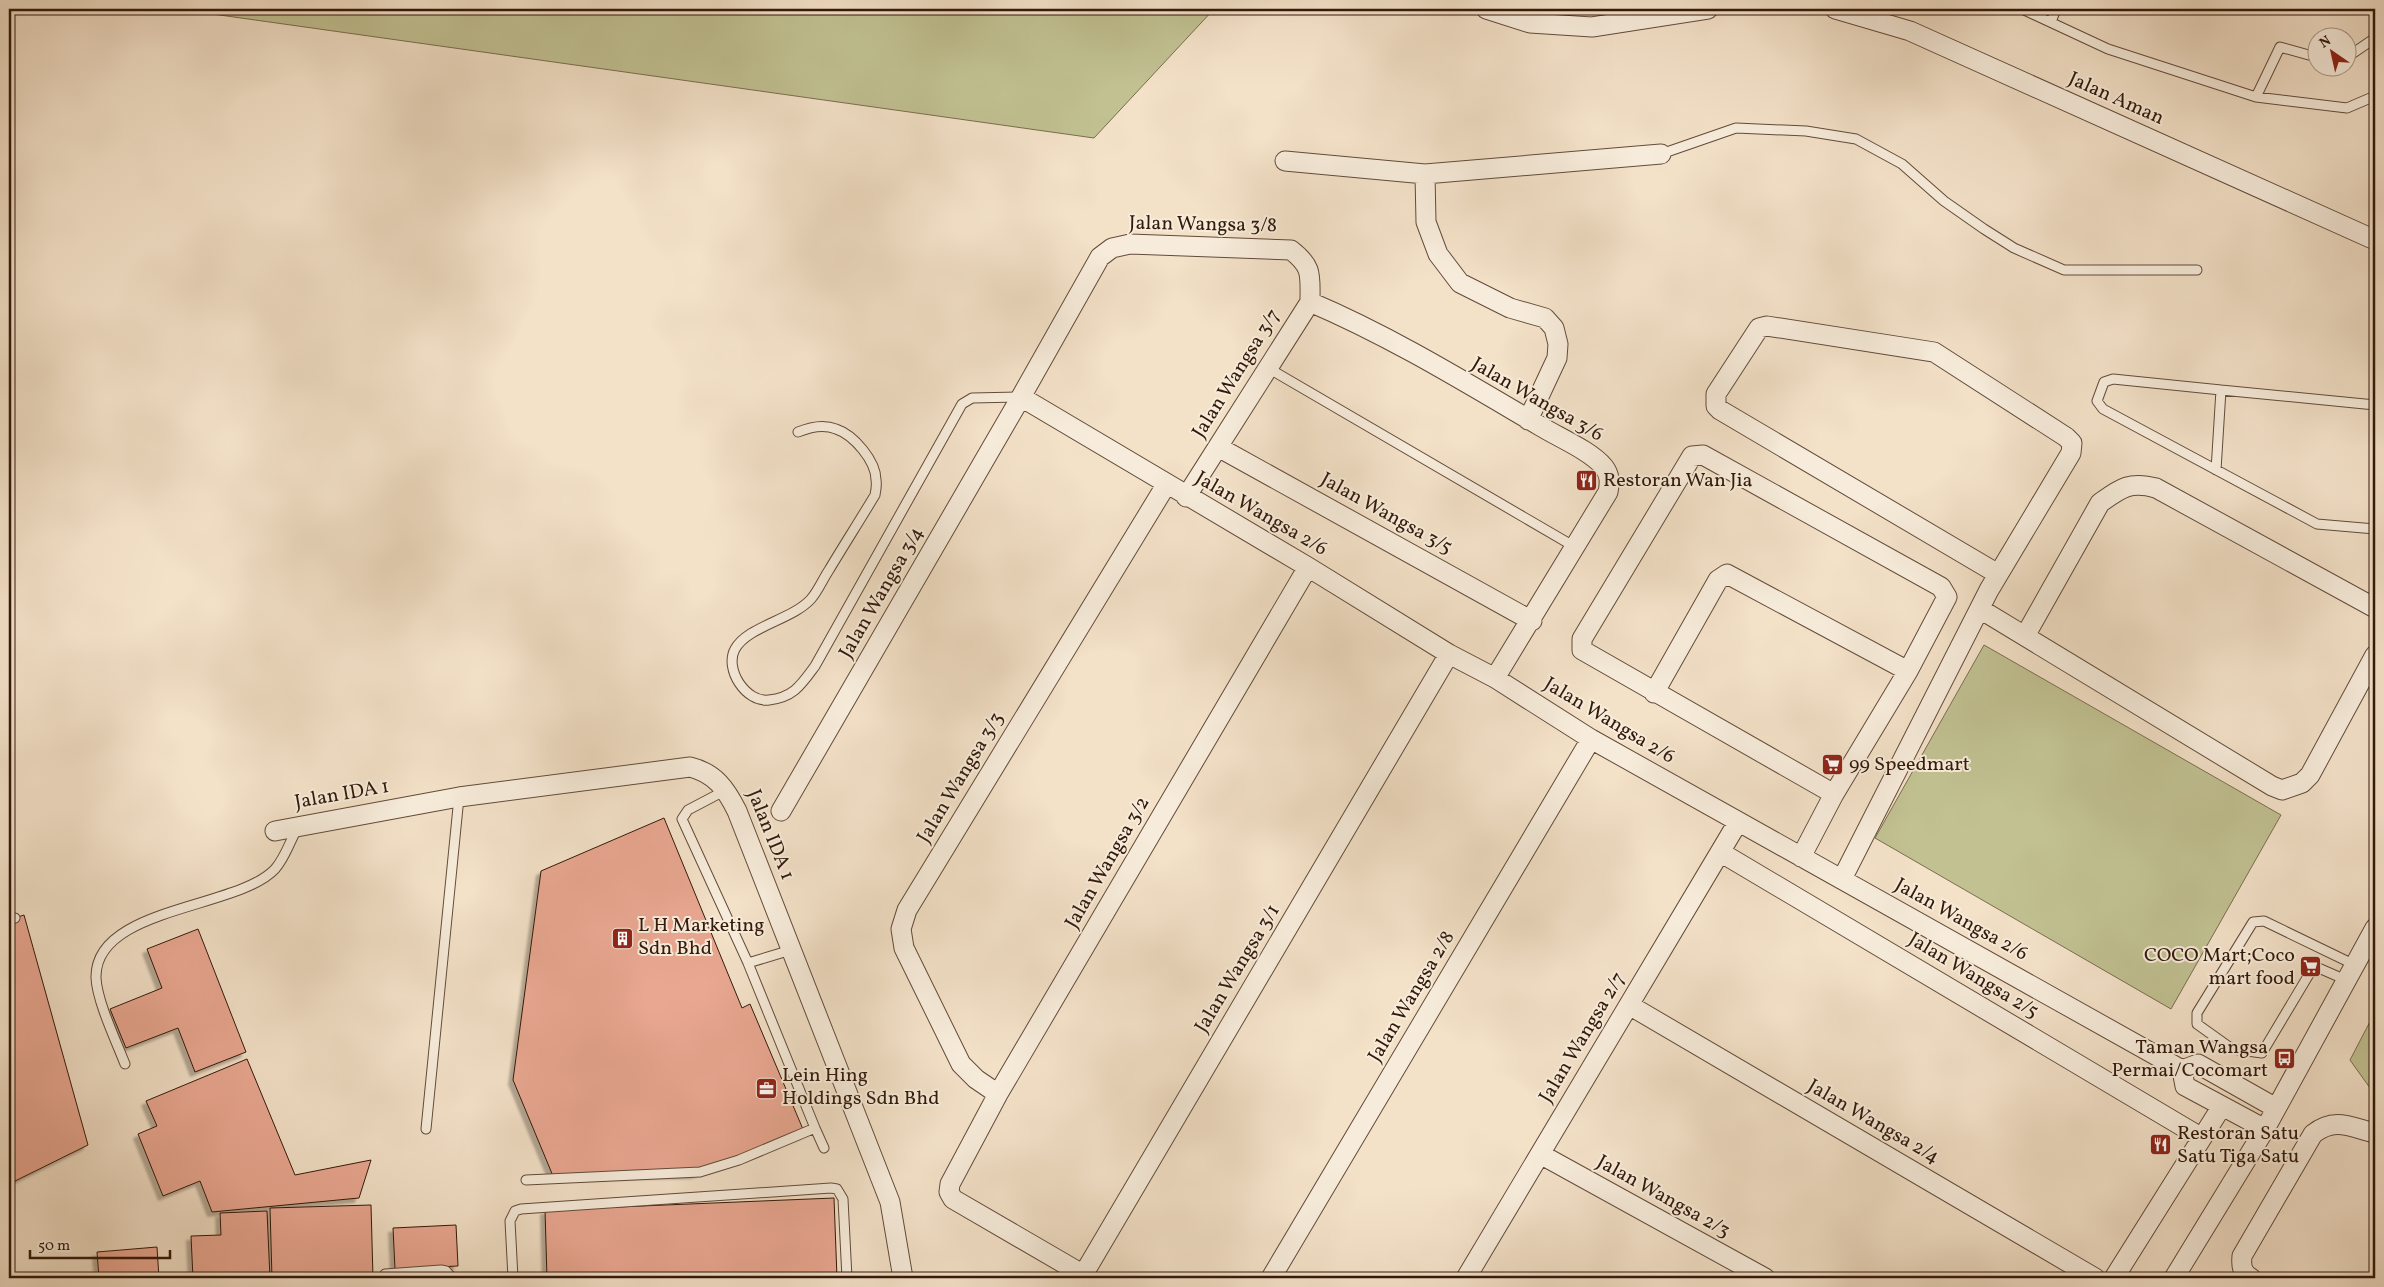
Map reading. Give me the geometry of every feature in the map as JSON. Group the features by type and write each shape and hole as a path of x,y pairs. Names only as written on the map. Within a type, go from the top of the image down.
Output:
{"street":[{"path":"1486,9 1530,23 1592,27 1708,9"},
{"name":"Jalan Aman","path":"1835,9 1910,31 2375,240"},
{"path":"1285,161 1425,174 1661,154"},
{"path":"1425,174 1426,222 1438,254 1460,283 1510,308 1545,318 1554,328 1558,344 1557,358 1528,420"},
{"name":"Jalan Wangsa 3/8","path":"1021,397 1088,275 1100,257 1112,248 1146,243 1290,250 1304,260 1310,274 1310,302"},
{"name":"Jalan Wangsa 3/6","path":"1310,302 1358,322 1597,460 1609,474 1608,492 1532,621 1495,678"},
{"name":"Jalan Wangsa 3/7","path":"1186,497 1310,302"},
{"path":"1842,879 1998,574 2071,453 2072,443 2066,437 1934,352 1767,326 1759,328 1716,394 1716,406 1998,574"},
{"name":"Jalan Wangsa 2/6","path":"1021,397 1186,497 1308,567 1449,654 1495,678 1591,739 2182,1070"},
{"name":"Jalan Wangsa 3/4","path":"781,811 1021,397"},
{"name":"Jalan Wangsa 3/5","path":"1218,447 1532,621"},
{"path":"1801,856 1834,794 1908,671 1945,602 1945,591 1711,460 1697,454 1687,460 1580,645 1586,654 1834,794"},
{"path":"2025,636 2100,503 2120,489 2138,484 2156,488 2375,608"},
{"name":"Jalan Wangsa 3/3","path":"998,1094 976,1079 961,1064 904,948 901,929 907,910 1166,485"},
{"name":"Jalan Wangsa 3/2","path":"1086,1276 953,1199 949,1192 950,1184 998,1094 1308,567"},
{"path":"1654,693 1718,580 1727,574 1908,671"},
{"path":"1980,609 2272,786 2282,790 2302,783 2310,774 2375,655"},
{"name":"Jalan Wangsa 3/1","path":"1086,1276 1449,654"},
{"name":"Jalan Wangsa 2/8","path":"1271,1278 1591,739"},
{"name":"Jalan IDA 1","path":"275,831 459,797 690,767 703,770 717,780 726,790 737,811 792,950 890,1202 903,1278"},
{"name":"Jalan Wangsa 2/7","path":"1466,1278 1738,822"},
{"name":"Jalan Wangsa 2/5","path":"1720,852 2202,1138"},
{"path":"2174,1278 2265,1129 2375,928"},
{"name":"Jalan Wangsa 2/4","path":"1629,1006 2095,1278"},
{"path":"2265,1129 2185,1086 2182,1070 2198,1064 2276,1108"},
{"path":"2114,1278 2222,1106"},
{"path":"2248,1275 2241,1265 2242,1256 2306,1143 2313,1134 2323,1126 2332,1124 2375,1133"},
{"name":"Jalan Wangsa 2/3","path":"1540,1154 1765,1278"}],"lane":[{"path":"2022,9 2108,49 2256,97 2347,108 2375,96"},
{"path":"2051,22 2056,9"},
{"path":"2356,51 2375,38"},
{"path":"2256,97 2280,47 2306,54"},
{"path":"1661,154 1736,128 1806,131 1856,139 1902,164 1944,201 2014,248 2064,270 2197,270"},
{"path":"1268,368 1575,548"},
{"path":"2375,404 2113,379 2104,382 2097,401 2103,409 2317,524 2375,529"},
{"path":"2216,470 2221,390"},
{"path":"798,432 822,426 837,429 849,437 871,462 876,478 875,496 811,599 788,616 748,636 735,649 731,665 737,680 748,693 763,701 780,699 797,690 815,666 962,404 972,398 1021,397"},
{"path":"726,790 688,810 682,819 748,963 824,1148"},
{"path":"426,1129 459,797"},
{"path":"125,1064 99,992 96,977 99,962 106,949 117,937 143,921 192,906 252,883 274,869 298,826"},
{"path":"2264,921 2351,972 2314,966 2262,1052 2232,1049 2196,1024 2197,1013 2253,922 2264,921"},
{"path":"748,963 792,950"},
{"path":"526,1180 700,1172 739,1160 815,1128"},
{"path":"513,1278 510,1221 511,1215 521,1209 831,1188 837,1190 843,1199 847,1278"},
{"path":"385,1274 400,1275 441,1270 446,1271 452,1278"}],"green space":[{"path":"177,9 1214,9 1094,138"},
{"path":"1984,645 2281,815 2171,1009 1875,838"},
{"path":"2375,1012 2375,1095 2350,1060"}],"building":[{"name":"L H Marketing Sdn Bhd","path":"664,818 742,1008 750,1004 805,1134 696,1174 553,1176 513,1080 541,871"},
{"path":"24,915 88,1145 9,1184 9,920"},
{"path":"198,929 246,1052 195,1072 178,1028 126,1048 110,1009 162,988 147,949"},
{"path":"247,1059 295,1175 371,1160 359,1198 212,1212 200,1181 163,1196 138,1134 157,1126 146,1101"},
{"path":"834,1198 837,1278 547,1278 545,1210"},
{"path":"371,1205 373,1278 272,1278 270,1208"},
{"path":"267,1211 270,1278 193,1278 191,1236 221,1235 220,1213"},
{"path":"456,1225 458,1266 395,1269 393,1228"},
{"path":"157,1247 159,1278 99,1278 97,1252"}],"place":[{"name":"Restoran Wan Jia","path":"1587,481"},
{"name":"99 Speedmart","path":"1833,765"},
{"name":"L H Marketing Sdn Bhd","path":"622,938"},
{"name":"COCO Mart;Coco mart food","path":"2311,967"},
{"name":"Taman Wangsa Permai/Cocomart","path":"2284,1059"},
{"name":"Lein Hing Holdings Sdn Bhd","path":"766,1088"},
{"name":"Restoran Satu Satu Tiga Satu","path":"2161,1145"}]}
